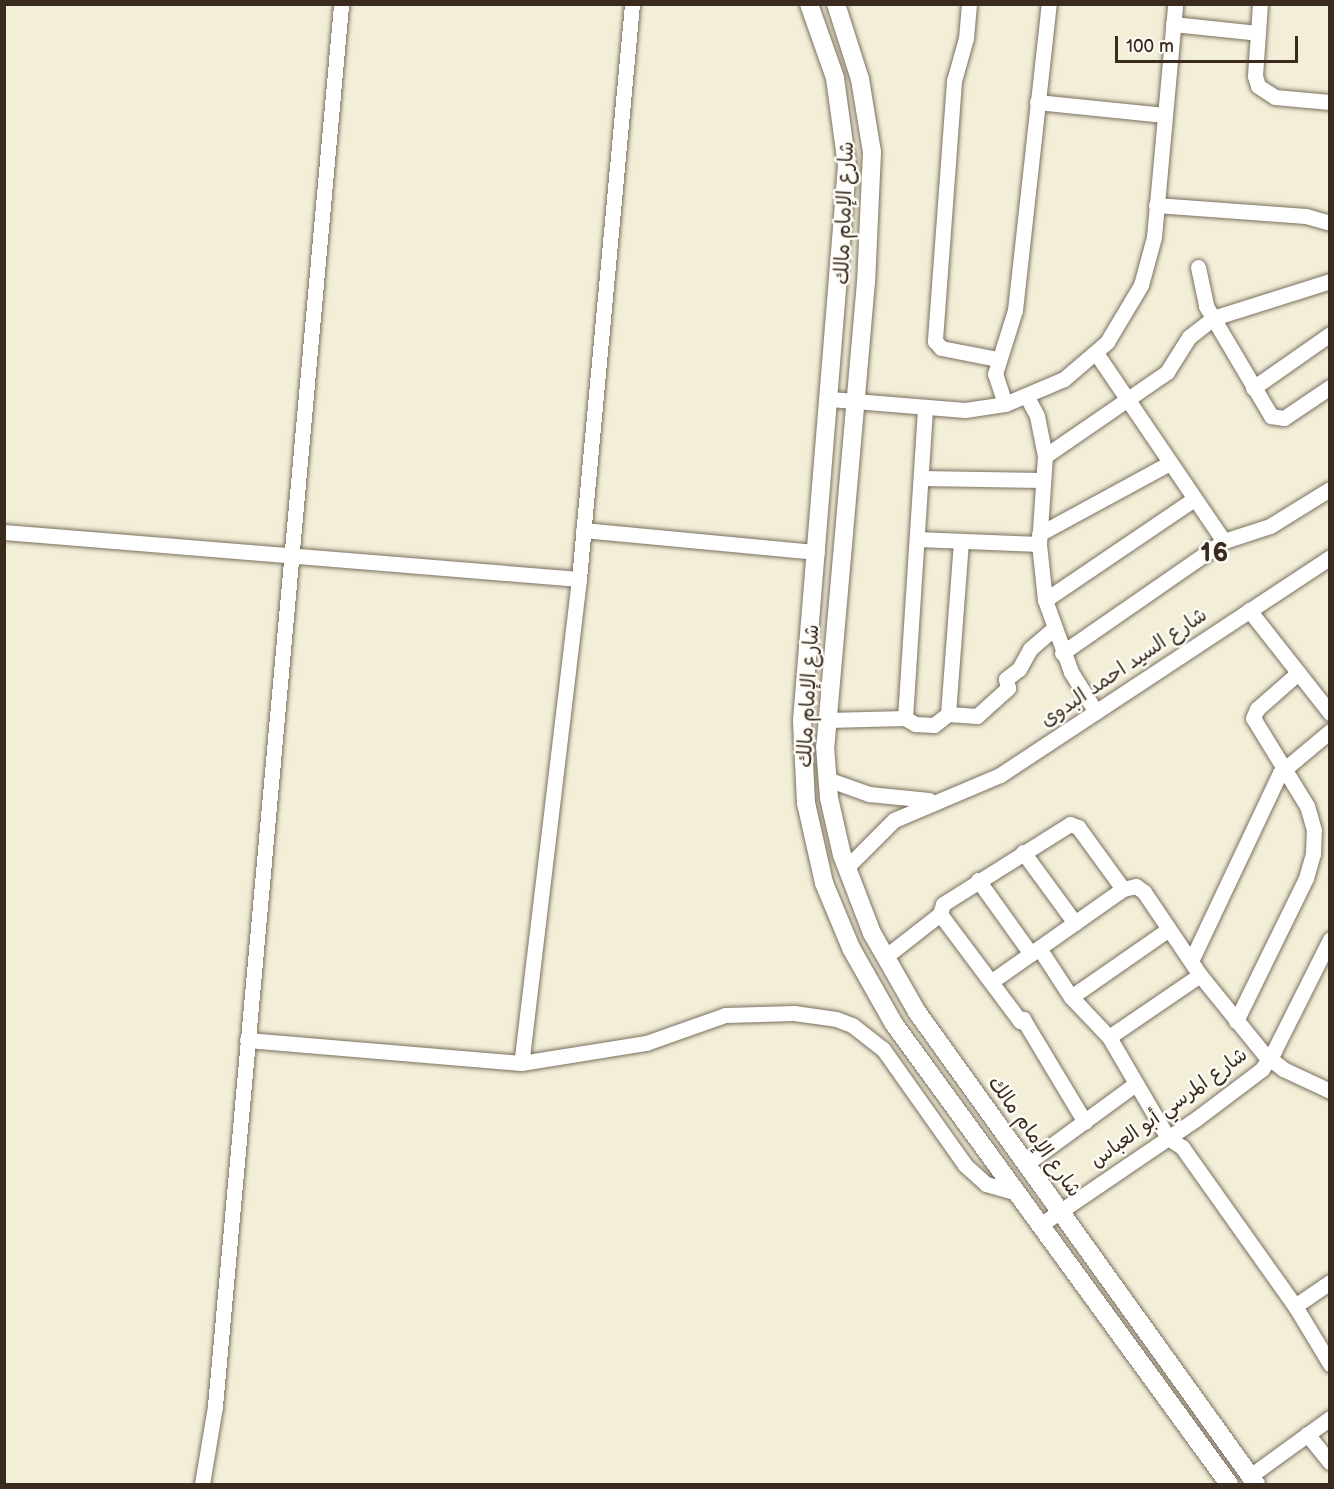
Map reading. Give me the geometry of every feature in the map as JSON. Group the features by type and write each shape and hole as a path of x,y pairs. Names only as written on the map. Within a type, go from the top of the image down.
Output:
{"street":[{"path":"202,1485 215,1406 289,558 341,4"},
{"path":"521,1063 579,579 632,4"},
{"name":"شارع الإمام مالك","path":"809,4 835,78 847,166 802,762 806,803 824,883 850,948 878,999 1229,1485"},
{"name":"شارع الإمام مالك","path":"836,4 860,79 872,152 856,401 826,720 827,779 834,827 846,868 885,957 917,1012 1253,1480"},
{"path":"969,4 969,23 954,81 935,341 941,348 997,359"},
{"path":"1005,404 998,390 997,359 1015,310 1049,4"},
{"path":"830,399 965,410 1005,404 1028,397 1064,379 1096,353 1120,324 1141,285 1154,237 1174,4"},
{"path":"1260,4 1255,76 1261,91 1275,98 1329,102"},
{"path":"1173,24 1258,33"},
{"path":"1037,102 1164,115"},
{"path":"1156,205 1306,216 1329,223"},
{"path":"1198,267 1201,294 1266,411 1277,419 1284,418 1329,387"},
{"path":"1045,456 1167,372 1189,337 1213,318 1329,281"},
{"path":"1253,388 1329,334"},
{"path":"1096,353 1224,542"},
{"path":"1028,397 1043,435 1045,456 1039,539 1045,600 1062,653 1096,712"},
{"path":"905,718 925,407"},
{"path":"917,538 961,541 1039,539 1170,463"},
{"path":"921,478 1042,480"},
{"path":"1062,653 1224,542 1270,526 1329,489"},
{"path":"1045,600 1194,499"},
{"path":"583,530 817,552"},
{"path":"4,532 289,558 579,579"},
{"path":"948,714 961,541"},
{"name":"شارع السيد احمد البدوى","path":"846,868 885,827 935,800 968,791 1000,775 1329,557"},
{"path":"1249,610 1329,713"},
{"path":"826,720 905,718 915,724 934,725 948,714 977,716 1008,688 1006,679 1019,669 1030,649 1053,629"},
{"path":"1236,1021 1306,878 1313,854 1311,817 1253,715 1298,673"},
{"path":"1191,961 1283,768 1329,731"},
{"name":"شارع السيد احمد البدوى","path":"827,779 891,798 935,800"},
{"path":"885,957 940,914 943,904 1070,824 1076,825 1123,889"},
{"path":"1023,852 1075,922"},
{"path":"978,880 1071,997 1109,1037 1134,1085 1168,1138 1182,1147 1295,1306 1329,1364"},
{"path":"992,981 1123,889 1140,888 1200,975 1269,1060 1329,1091"},
{"path":"940,914 1020,1021 1023,1019 1085,1122"},
{"path":"1071,997 1169,929"},
{"name":"شارع المرسي أبو العباس","path":"1040,1225 1225,1098 1269,1060 1329,939"},
{"path":"1109,1037 1200,975"},
{"path":"247,1040 521,1063 646,1043 725,1015 794,1013 836,1019 852,1025 883,1049 965,1165 986,1184 1017,1193"},
{"path":"1026,1164 1134,1085"},
{"path":"1295,1306 1329,1282"},
{"path":"1253,1480 1329,1418"},
{"path":"1308,1434 1329,1462"}],"district":[{"name":"16","path":"1215,554"}]}
